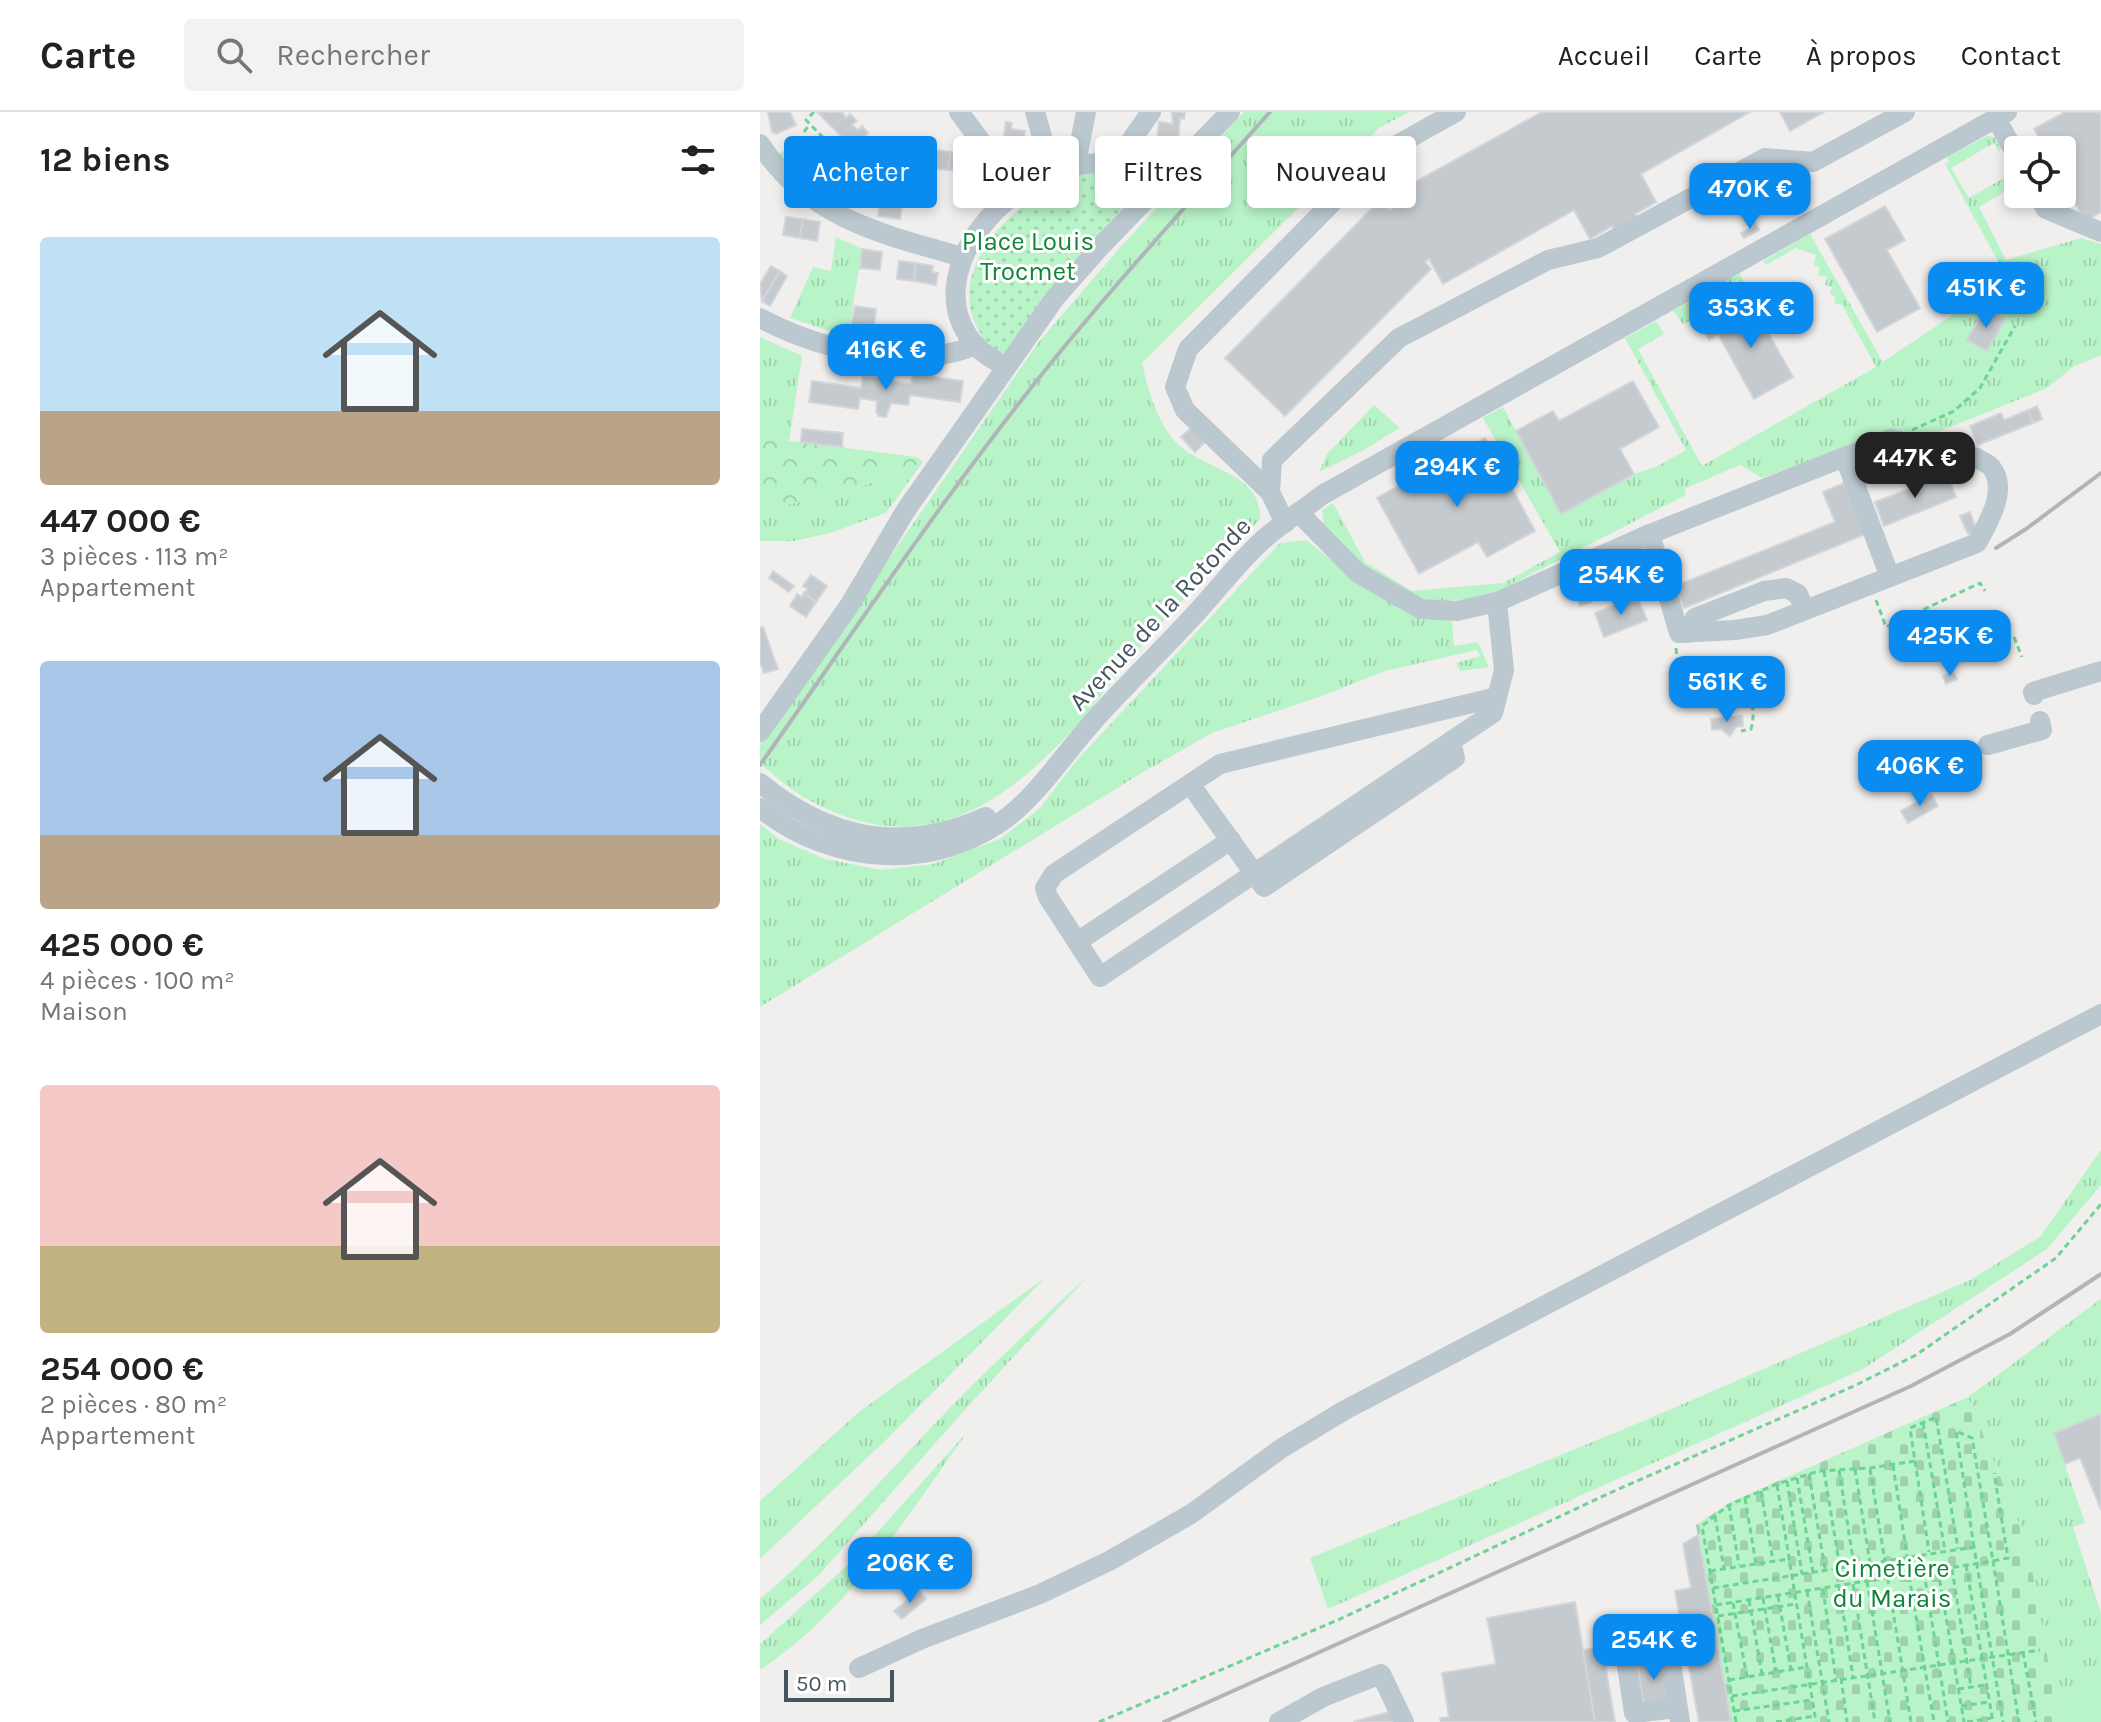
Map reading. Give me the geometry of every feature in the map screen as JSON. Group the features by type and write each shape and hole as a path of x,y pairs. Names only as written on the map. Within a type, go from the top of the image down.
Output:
{"street":[{"path":"959,112 977,136"},
{"path":"1035,112 1046,136"},
{"path":"1079,148 1086,112"},
{"path":"1095,156 1092,154 1096,112"},
{"path":"1131,136 1151,112"},
{"path":"1207,136 1230,112"},
{"path":"1456,112 1379,155 1188,349 1175,387 1185,410 1270,492 1292,518 1358,573 1421,609 1457,611 1497,602 1650,534 1890,439 1901,441 1920,468 1930,469 1974,457 1990,466 1998,481 1997,497 1977,543 1767,625 1683,633"},
{"path":"1270,492 1272,460 1399,338 1548,260 1598,248 1765,158 1813,162 1905,112"},
{"path":"2002,115 2010,136"},
{"name":"Avenue de la Rotonde","path":"760,808 804,837 852,853 891,856 932,851 967,840 999,823 1021,806 1262,540 1322,495 2002,115"},
{"path":"760,144 784,174"},
{"path":"827,208 877,233 963,257"},
{"path":"1001,208 976,234 963,257 956,298 962,322 976,345 1006,367"},
{"path":"760,708 1074,275 1138,208"},
{"path":"2045,208 2101,232"},
{"path":"760,318 815,342 869,353 943,356 976,345"},
{"path":"1845,458 1890,577"},
{"path":"760,732 849,606 906,510"},
{"path":"1650,534 1683,633"},
{"path":"1683,633 1695,618 1764,591 1786,588 1798,594 1805,610"},
{"path":"1497,602 1504,670 1493,713 1100,977 1048,897 1045,888 1054,874 1220,764 1497,697"},
{"path":"2034,695 2033,692 2101,671"},
{"path":"1988,745 2042,730 2040,721"},
{"name":"Avenue de la Rotonde","path":"760,783 793,808 837,829 887,838 922,837 955,829 989,815 1022,794 1064,755"},
{"path":"1190,784 1254,873"},
{"path":"1077,942 1231,840"},
{"path":"859,1668 922,1639 1040,1594 1109,1561 1191,1514 1282,1448 1345,1410 2101,1014"},
{"path":"1279,1722 1323,1697 1381,1674 1404,1722"}],"path":[{"path":"814,112 806,120 822,136"},
{"path":"804,132 810,124"},
{"path":"1890,439 1954,411 1980,388 2015,326"},
{"path":"1870,586 1886,627 1980,583 1985,591"},
{"path":"1683,633 1675,642 1677,660 1685,667 1729,662 1741,665 1748,671 1754,718 1751,729 1741,731"},
{"path":"2014,637 2022,657"},
{"path":"1099,1722 1340,1619 1916,1355 2056,1258 2101,1204"},
{"path":"1929,1554 1910,1428 1936,1417 1958,1549"},
{"path":"1923,1423 1945,1551"},
{"path":"2003,1722 1956,1431 1972,1438 2019,1722"},
{"path":"1736,1722 1702,1526 1729,1505 1809,1474 1915,1461"},
{"path":"1893,1465 1907,1557"},
{"path":"1870,1468 1911,1722"},
{"path":"1855,1469 1870,1563"},
{"path":"1839,1470 1854,1566"},
{"path":"1824,1471 1840,1568"},
{"path":"1716,1605 2008,1558 1994,1473"},
{"path":"1809,1474 1825,1570"},
{"path":"1797,1478 1813,1572"},
{"path":"1787,1481 1802,1574"},
{"path":"1777,1484 1816,1722"},
{"path":"1761,1491 1773,1561"},
{"path":"1745,1498 1756,1564"},
{"path":"1729,1505 1739,1566"},
{"path":"1715,1516 1725,1568"},
{"path":"1713,1588 1974,1547"},
{"path":"1710,1571 1789,1559"},
{"path":"1938,1570 1966,1722 1993,1720 1966,1565"},
{"path":"1952,1568 1971,1687"},
{"path":"1924,1572 1948,1722"},
{"path":"1908,1575 1934,1722"},
{"path":"1867,1581 1890,1722"},
{"path":"1853,1584 1875,1722"},
{"path":"1839,1586 1853,1677"},
{"path":"1823,1589 1847,1722"},
{"path":"1807,1591 1829,1722"},
{"path":"1778,1596 1791,1670"},
{"path":"1763,1598 1776,1672"},
{"path":"1749,1600 1762,1674"},
{"path":"1733,1603 1747,1677"},
{"path":"1718,1616 1796,1604"},
{"path":"1732,1696 2040,1650"},
{"path":"2023,1652 2036,1722"},
{"path":"1729,1680 1807,1667"},
{"path":"1958,1689 1987,1685"},
{"path":"1734,1711 1812,1700"},
{"path":"1961,1706 1990,1702"},
{"path":"1776,1722 1815,1716"}],"green space":[{"path":"1244,112 1409,112 1379,128 1371,136 1247,136 1247,208 1298,208 1142,363 1152,400 1169,434 1194,456 1239,480 1250,490 1258,502 1260,519 1160,625 1062,741 1005,791 976,808 946,820 914,826 881,825 846,817 796,792 760,764 760,745 1038,343 1118,250 1156,208 1231,208 1231,136 1222,136"},
{"path":"1987,136 1995,137 2001,149 1999,152 1994,143 1951,168 1969,198 2004,178 2004,192 1979,207 2006,260 2081,238 2101,244 2101,355 2073,367 2047,388 1913,442 1904,431 1892,430 1762,478 1740,465 1684,489 1686,495 1494,593 1462,600 1435,601 1409,596 1362,565 1324,527 1322,510 1333,503 1365,562 1412,591 1503,583 1560,552 1483,418 1503,407 1561,514 1634,474 1658,466 1686,450 1625,338 1656,321 1664,334 1638,349 1702,466 1876,367 1842,305 1834,303 1836,297 1830,294 1832,287 1825,285 1827,277 1818,275 1820,267 1814,265 1816,255 1796,248 1766,265 1763,261 1810,234 1883,362 2007,278 1945,164 1949,162 1947,157"},
{"name":"Place Louis Trocmet","path":"1095,174 1095,208 1122,208 1067,269 1005,353 996,351 986,343 979,331 970,305 971,280 980,256 995,234 1021,208 1079,208 1079,175"},
{"path":"836,237 862,249 848,337 790,318 813,267 831,271"},
{"path":"1739,273 1747,287 1743,289 1737,279 1691,306 1696,317 1683,324 1673,311"},
{"path":"760,337 802,356 789,441 760,437"},
{"path":"1374,405 1400,428 1319,472 1327,454"},
{"path":"760,437 917,457 923,462 843,492 760,509"},
{"path":"923,462 886,513 830,533 794,541 760,541 760,509 843,492"},
{"path":"1306,540 1357,579 1392,600 1452,621 1454,646 1478,642 1489,667 1460,671 1456,663 1480,656 1477,650 1385,671 1212,733 760,1007 760,824 779,839 825,859 882,870 933,864 1000,839 1039,809 1078,759 1280,543"},
{"path":"2101,1150 2101,1185 2047,1249 1863,1369 1328,1609 1310,1558 1641,1422 1970,1280 2040,1237"},
{"path":"1089,1275 818,1576 760,1625 760,1599 831,1533 978,1380"},
{"path":"1046,1277 888,1438 760,1559 760,1501 859,1412"},
{"path":"2101,1299 2101,1414 2054,1433 2085,1523 2073,1527 2101,1613 2101,1722 2059,1722 2028,1546 1968,1397"},
{"name":"Cimetière du Marais","path":"1968,1397 2028,1546 2059,1722 1731,1722 1696,1525 1731,1502"},
{"path":"968,1431 899,1529 849,1591 822,1620 760,1670 760,1644 851,1562"},
{"path":"2101,1689 2101,1722 2059,1722 2055,1704"}],"building":[{"path":"768,112 790,112 796,125 776,134 772,132"},
{"path":"817,112 842,112 846,118 850,114 857,121 852,125 858,130 862,126 868,133 865,136 841,136"},
{"path":"1172,112 1185,112 1184,119 1180,118 1179,136 1158,136 1159,122 1173,124"},
{"path":"1542,112 1750,112 1641,174 1656,202 1635,214 1638,219 1615,232 1612,226 1590,239 1574,210 1443,284 1429,259 1425,262 1431,269 1285,416 1225,358 1372,208 1416,208 1416,181"},
{"path":"1780,112 1824,112 1790,131"},
{"path":"2065,112 2101,112 2101,212 2085,221 2076,205 2076,136 2038,136 2034,129"},
{"path":"1006,122 1012,123 1011,129 1025,131 1024,136 1004,136"},
{"path":"937,150 951,152 948,170 937,169"},
{"path":"951,152 953,152 953,171 948,170"},
{"path":"1885,206 1905,240 1887,250 1920,308 1877,332 1825,239"},
{"path":"879,208 902,208 900,219 878,216"},
{"path":"786,217 803,219 800,238 783,235"},
{"path":"803,219 820,222 817,241 800,238"},
{"path":"1756,224 1759,230 1744,238 1741,233"},
{"path":"862,249 882,252 880,270 860,268"},
{"path":"899,261 916,263 914,281 897,279"},
{"path":"916,263 933,266 932,272 938,273 936,285 914,281"},
{"path":"771,266 780,271 762,301 760,284"},
{"path":"780,271 787,276 770,306 762,301"},
{"path":"1752,304 1793,377 1754,399 1718,334 1709,340 1702,327 1735,309 1737,313"},
{"path":"855,306 876,309 874,325 867,324 866,329 851,327"},
{"path":"1985,308 2005,319 1987,351 1967,340"},
{"path":"913,374 963,381 960,402 910,395 908,405 891,403 886,417 878,416 877,401 860,398 858,409 809,402 812,381 861,388 863,376 911,384"},
{"path":"1633,381 1659,427 1620,449 1634,474 1561,514 1516,431 1553,411 1559,421"},
{"path":"2037,406 2042,419 2033,423 2028,410"},
{"path":"2028,410 2033,423 1978,445 1970,426 2001,413 2004,420"},
{"path":"1192,427 1206,441 1195,452 1181,437"},
{"path":"802,429 843,433 842,447 801,442"},
{"path":"1485,438 1535,531 1487,557 1478,542 1419,574 1377,498"},
{"path":"1947,474 1956,497 1884,526 1875,502"},
{"path":"1844,483 1866,534 1684,608 1675,586 1835,522 1823,492"},
{"path":"1970,512 1977,531 1968,534 1960,516"},
{"path":"773,571 794,586 789,592 769,578"},
{"path":"811,575 827,586 816,602 804,593 808,589 803,586"},
{"path":"1587,591 1591,602 1580,606 1576,595"},
{"path":"804,593 816,602 806,617 790,606 797,594 802,597"},
{"path":"1637,596 1647,620 1604,637 1595,613"},
{"path":"763,627 778,669 764,673 760,662 760,628"},
{"path":"1953,671 1957,679 1946,684 1943,676"},
{"path":"1742,715 1743,726 1736,727 1730,736 1721,729 1712,730 1711,719"},
{"path":"1931,794 1938,806 1908,823 1901,811"},
{"path":"2101,1414 2101,1510 2080,1458 2065,1464 2054,1433"},
{"path":"1698,1535 1731,1722 1699,1722 1675,1591 1691,1588 1683,1544"},
{"path":"919,1591 926,1599 902,1619 894,1611"},
{"path":"1575,1602 1595,1722 1441,1722 1440,1718 1449,1717 1442,1673 1496,1664 1487,1618"},
{"path":"1602,1647 1615,1722 1595,1722 1583,1650"},
{"path":"1663,1658 1670,1702 1644,1706 1637,1663"},
{"path":"1392,1711 1395,1722 1353,1722"}],"railway":[{"path":"760,765 902,561 1013,411 1104,299 1270,112"},
{"path":"1996,548 2101,473"},
{"path":"1164,1722 1911,1386 2010,1334 2101,1274"}]}
